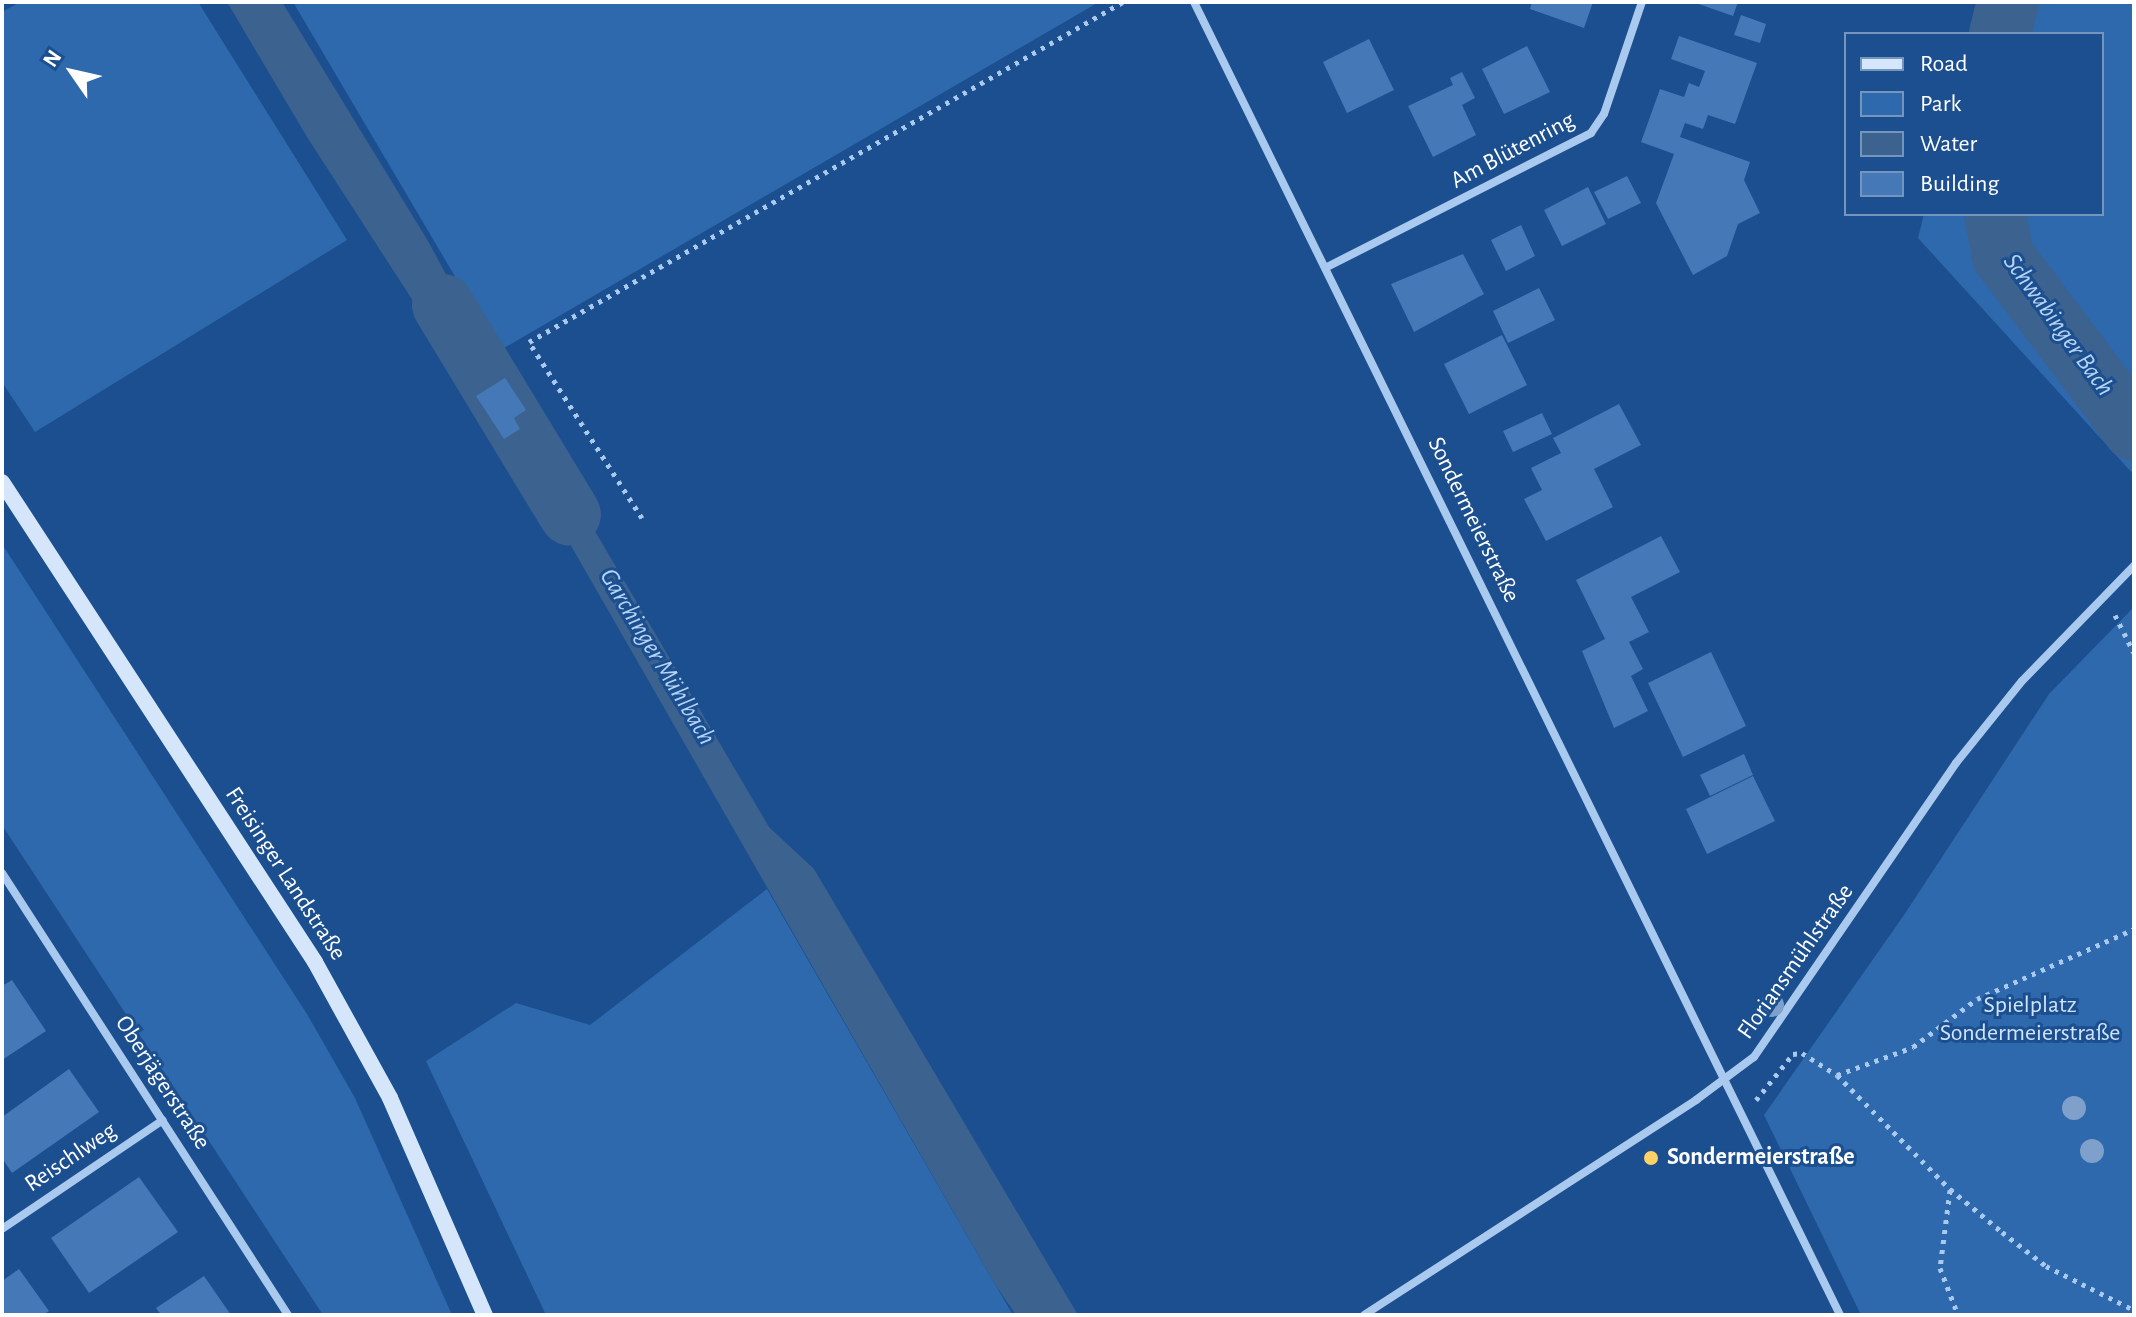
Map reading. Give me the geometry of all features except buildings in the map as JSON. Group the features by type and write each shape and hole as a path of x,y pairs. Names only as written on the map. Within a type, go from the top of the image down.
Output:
{"main road":[{"name":"Freisinger Landstraße","path":"2,482 315,962 390,1098 485,1315"}],"street":[{"name":"Sondermeierstraße","path":"1194,2 1840,1315"},
{"name":"Am Blütenring","path":"1327,267 1591,133 1604,114 1642,2"},
{"name":"Floriansmühlstraße","path":"1364,1315 1723,1082 1771,1035 1956,763 2022,681 2134,566"},
{"name":"Oberjägerstraße","path":"2,873 288,1315"},
{"name":"Reischlweg","path":"2,1229 163,1120"}],"path":[{"path":"642,518 529,342 1123,2"},
{"path":"2098,601 2116,616 2134,653"},
{"path":"1837,1075 1913,1047 1938,1033 1977,999 2134,929"},
{"path":"1739,1111 1764,1095 1793,1054 1802,1053 1837,1075 1950,1189 2046,1266 2134,1310"},
{"path":"1950,1189 1940,1268 1958,1315"}],"green space":[{"path":"20,2 198,2 347,240 35,432 2,382 2,12"},
{"path":"293,2 1099,2 499,351"},
{"path":"1985,2 2134,2 2134,475 1918,238 1924,216 2104,216 2104,32 1977,32"},
{"path":"2,544 307,1014 355,1098 452,1315 323,1315 2,825"},
{"name":"Spielplatz Sondermeierstraße","path":"2134,607 2134,1315 1861,1315 1764,1115 1904,915 2049,694"},
{"path":"767,889 1013,1315 546,1315 426,1061 516,1003 590,1025"}],"water":[{"path":"227,2 282,2 428,241 497,369 470,389 307,137"},
{"path":"539,436 769,827 814,869 1078,1315 1016,1315 996,1286 566,537 508,455"}],"waterway":[{"name":"Schwabinger Bach","path":"2000,32 2008,2"},
{"name":"Schwabinger Bach","path":"1995,216 2003,256 2134,430"},
{"name":"Garchinger Mühlbach","path":"443,305 570,515"}],"place":[{"name":"Sondermeierstraße","path":"1651,1158"}]}
